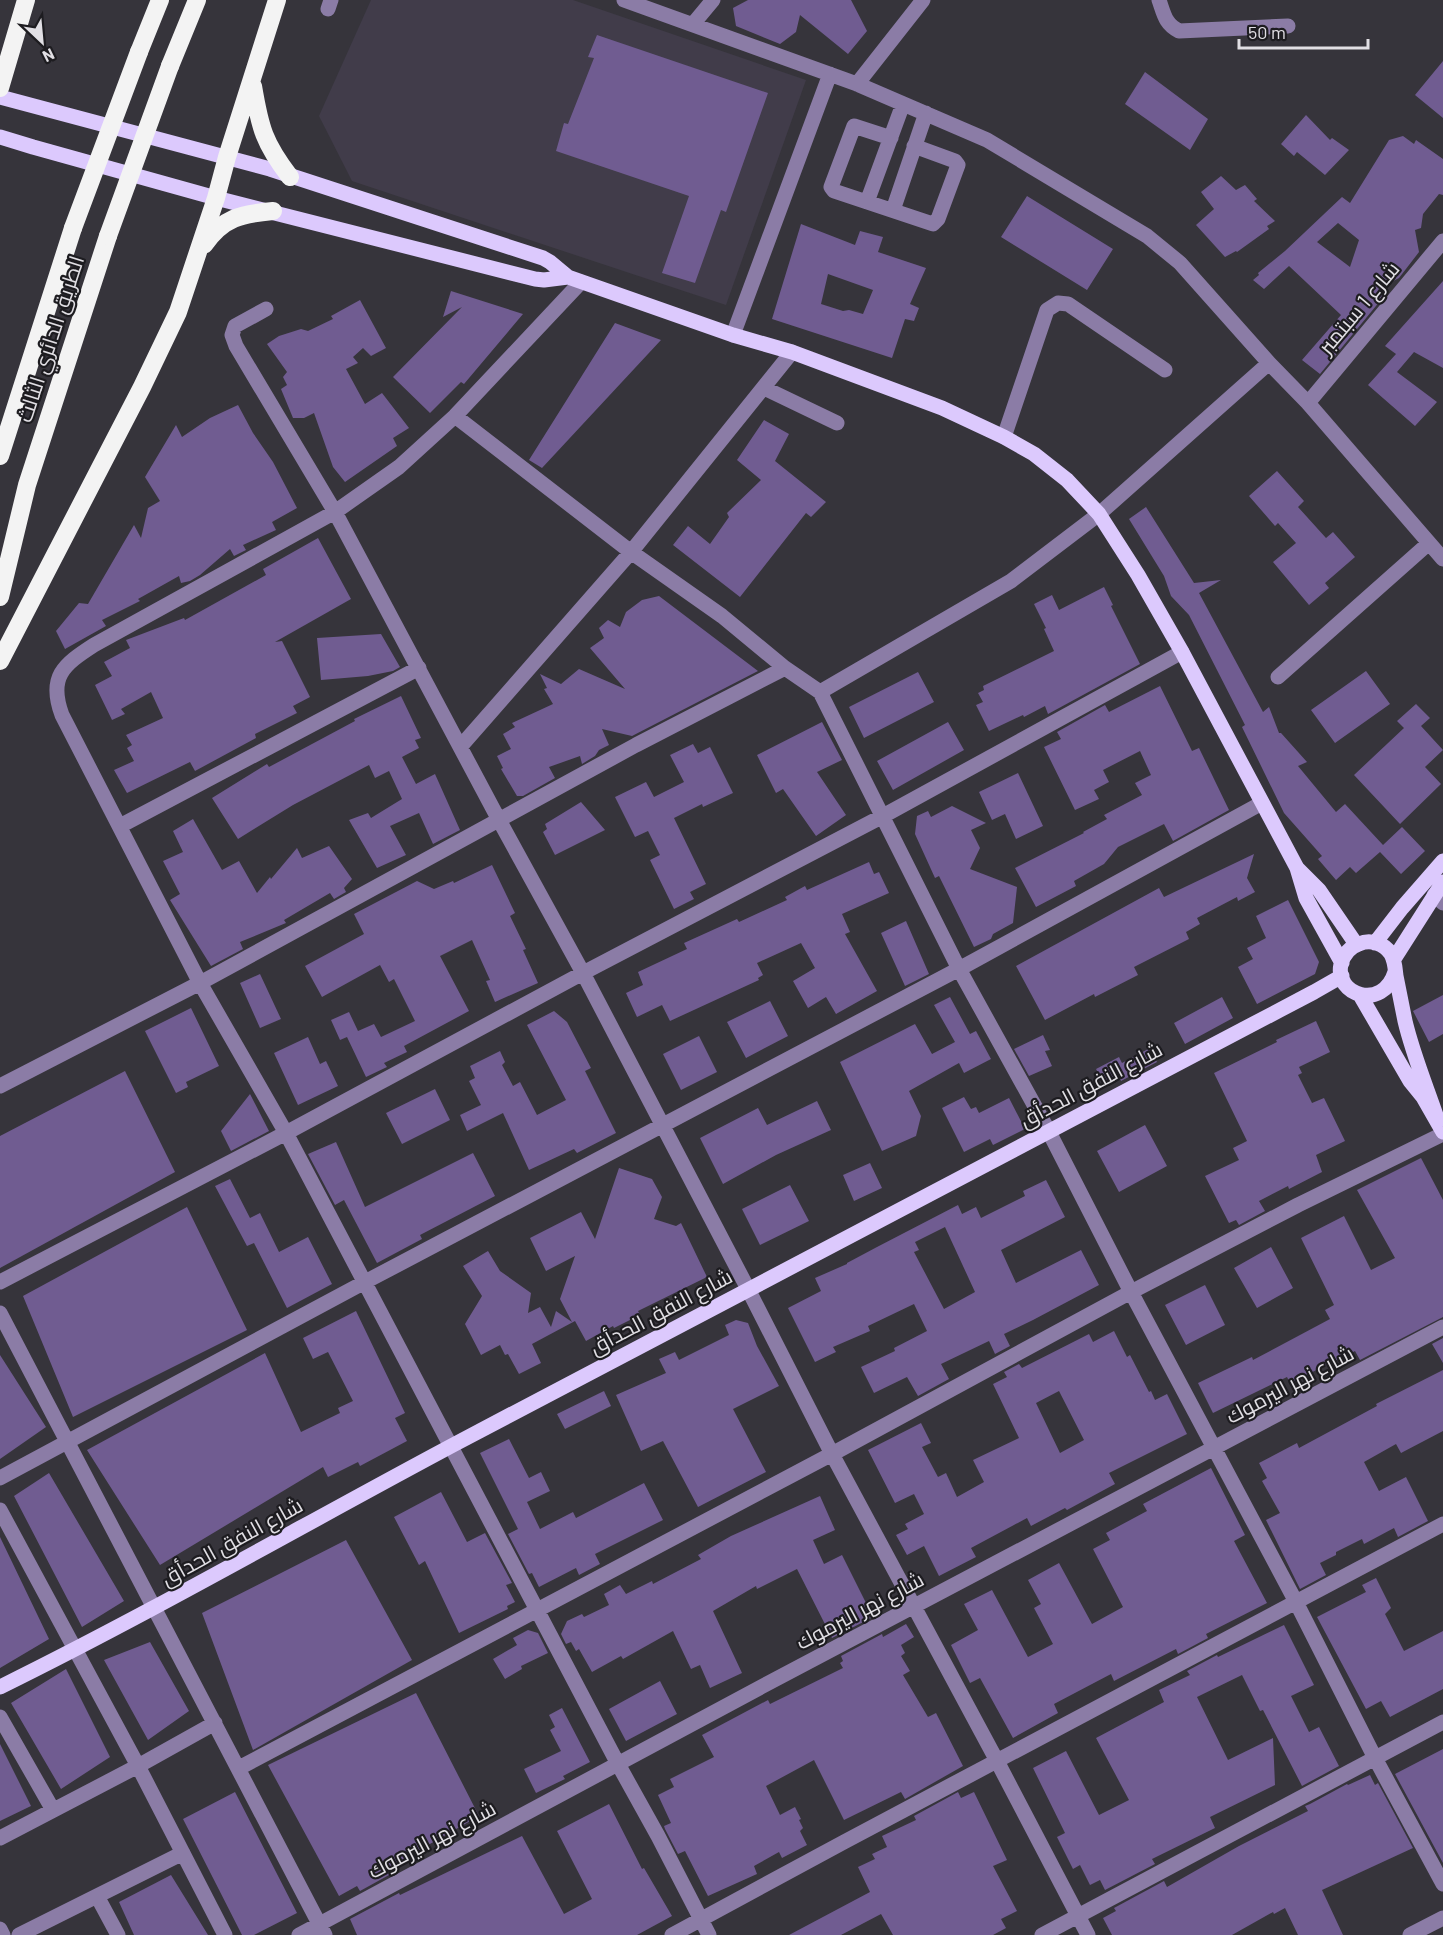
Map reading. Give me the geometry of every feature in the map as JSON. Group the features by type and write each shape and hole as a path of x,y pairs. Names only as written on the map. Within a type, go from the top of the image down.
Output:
{"highway":[{"path":"0,88 5,56 26,0"},
{"name":"الطريق الدائري الثالث","path":"0,456 73,228 160,0"},
{"name":"الطريق الدائري الثالث","path":"0,597 27,485 108,236 170,66 197,0"},
{"path":"0,662 142,387 178,312 277,0"},
{"path":"253,81 261,128 272,153 290,177"},
{"path":"195,259 214,231 224,224 238,216 273,211"}],"main road":[{"path":"0,97 227,158 543,258 574,280 733,335 792,352 942,408 1004,437 1034,454 1067,480 1098,514 1138,575 1263,803 1296,868 1306,898 1342,969 1348,988 1360,995 1369,996 1387,989 1393,981 1394,966 1439,899 1443,882"},
{"path":"0,137 216,198 535,279 574,280"},
{"path":"1375,943 1443,861"},
{"path":"1296,868 1319,890 1356,944"},
{"path":"1342,969 1349,949 1356,944 1375,943 1390,952 1405,1022 1441,1129"},
{"name":"شارع النفق الحدأق","path":"0,1686 156,1608 452,1446 1048,1130 1314,992 1342,969"},
{"path":"1360,995 1441,1129"}],"street":[{"path":"624,0 857,84 987,140 1147,236 1180,263 1308,403 1442,556"},
{"path":"693,24 713,0"},
{"path":"857,84 923,0"},
{"path":"1159,0 1166,21 1179,31 1288,26"},
{"path":"733,335 830,74"},
{"path":"867,202 903,104"},
{"path":"892,210 926,113"},
{"path":"891,138 854,126 831,187 834,191 933,224 938,219 958,165 956,161 914,146"},
{"name":"شارع 1 سبتمبر","path":"1308,403 1443,241"},
{"path":"574,280 455,416 399,467 335,512 94,645 71,660 57,679 56,699 62,715 200,983 286,1133 709,1935"},
{"path":"1004,437 1047,310 1058,303 1068,304 1165,370"},
{"path":"266,309 235,326 232,335 236,346 335,512 583,973 832,1454 1088,1935"},
{"path":"461,746 631,552 792,352"},
{"path":"820,692 1011,581 1098,514 1269,363"},
{"path":"764,388 837,423"},
{"path":"455,416 631,552 722,616 785,668 820,692 959,969 1048,1130 1443,1884"},
{"path":"1278,676 1429,543"},
{"path":"0,1282 883,816 1182,652"},
{"path":"120,826 419,668"},
{"path":"0,1086 200,983 636,745 785,668"},
{"path":"0,1478 365,1282 536,1194 959,969 1263,803"},
{"path":"238,1768 1441,1129"},
{"path":"0,1313 156,1608 322,1930"},
{"name":"شارع نهر اليرموك","path":"299,1935 322,1930 618,1764 1443,1327"},
{"path":"0,1510 138,1766 225,1935"},
{"path":"672,1935 1443,1524"},
{"path":"0,1717 53,1810"},
{"path":"1042,1935 1443,1722"},
{"path":"0,1838 215,1723"},
{"path":"19,1935 183,1853"},
{"path":"97,1896 118,1935"},
{"path":"1410,1935 1443,1918"},
{"path":"0,1929 3,1935"}],"shaded area":[{"path":"371,0 573,0 806,80 726,305 352,181 319,116"}],"building":[{"path":"748,0 851,0 867,31 848,54 800,15 796,32 780,44 736,26 733,8"},
{"path":"597,35 768,93 726,212 721,210 695,283 662,273 689,196 556,151 564,123 568,124 594,58 588,57"},
{"path":"1443,61 1443,118 1415,95"},
{"path":"1145,72 1208,119 1190,150 1125,104"},
{"path":"1306,115 1330,140 1332,138 1349,150 1325,175 1297,152 1294,156 1281,144"},
{"path":"1403,136 1414,144 1416,140 1443,159 1443,195 1439,194 1423,214 1421,228 1415,230 1419,252 1399,278 1378,289 1385,295 1320,374 1302,360 1341,315 1289,266 1264,289 1253,280 1342,197 1350,203 1389,140","holes":["1338,223 1359,240 1350,267 1317,242"]},
{"path":"1221,176 1236,190 1245,185 1257,199 1254,201 1275,221 1267,226 1269,229 1237,252 1225,257 1196,225 1214,209 1201,192"},
{"path":"1027,196 1113,249 1087,290 1001,237"},
{"path":"801,224 855,245 860,231 883,237 878,252 926,268 910,304 919,308 914,321 905,319 892,358 772,319","holes":["828,274 873,290 863,314 821,304"]},
{"path":"1443,281 1443,368 1414,352 1397,372 1437,402 1415,426 1368,385 1396,354 1385,346"},
{"path":"451,291 523,314 464,384 461,382 430,413 393,377 462,307 443,317"},
{"path":"360,300 386,348 371,356 363,348 353,357 358,363 346,369 365,404 382,393 409,428 393,438 397,446 345,482 333,467 314,413 304,418 293,418 281,389 287,385 283,377 287,372 267,344 279,336 301,329 308,331 333,319 331,316"},
{"path":"615,323 661,340 542,468 529,460"},
{"path":"238,405 253,433 273,462 297,508 272,522 276,530 243,545 246,550 234,556 230,549 190,581 181,583 179,576 138,599 140,601 102,620 106,626 65,649 56,631 79,603 88,604 134,525 141,538 148,508 160,501 145,477 176,425 182,437 210,418"},
{"path":"764,420 789,434 775,461 826,502 811,517 806,513 740,597 673,545 688,526 710,544 729,517 727,513 761,480 737,460"},
{"path":"1277,471 1304,501 1298,507 1326,538 1333,532 1355,557 1325,583 1329,588 1309,605 1273,562 1296,543 1278,523 1275,526 1249,496"},
{"path":"1146,507 1194,583 1221,580 1199,593 1263,712 1269,707 1279,733 1307,762 1298,766 1336,812 1345,804 1383,845 1402,827 1425,851 1401,874 1380,852 1356,873 1350,867 1336,880 1318,859 1322,856 1284,813 1242,727 1245,725 1189,615 1171,596 1164,576 1129,519"},
{"path":"318,538 351,599 275,642 282,641 310,697 293,706 297,713 255,734 256,738 195,771 190,762 127,793 114,770 134,761 127,748 132,745 126,735 163,718 151,692 121,709 125,714 112,720 95,685 112,676 104,662 130,648 126,640 184,618 185,620 266,575 263,569"},
{"path":"1104,587 1140,664 1048,714 1045,706 989,731 976,705 983,702 978,693 984,690 983,686 1054,651 1034,604 1052,595 1059,610"},
{"path":"659,596 758,671 632,736 602,729 609,745 582,764 580,756 549,767 555,778 523,796 517,796 501,769 503,768 497,756 511,749 503,734 515,727 512,723 553,704 544,689 547,688 540,674 561,684 579,669 625,689 590,648 604,638 599,628 608,620 620,627 626,612 642,600"},
{"path":"381,634 400,667 393,671 368,676 321,680 317,638"},
{"path":"1366,671 1390,704 1335,743 1311,710"},
{"path":"918,672 934,702 864,738 849,707"},
{"path":"1160,686 1192,751 1199,748 1229,810 1173,841 1164,824 1118,847 1104,864 1074,881 1076,886 1036,907 1015,868 1107,819 1104,815 1142,795 1135,783 1151,775 1140,751 1103,770 1109,782 1094,790 1099,799 1075,810 1044,747 1061,739 1057,732 1105,705 1109,712"},
{"path":"401,696 421,738 415,740 419,748 402,757 416,784 435,774 460,830 433,844 419,813 390,826 406,855 377,868 349,820 368,813 371,818 402,799 389,771 375,778 369,765 293,805 238,839 212,798 267,764 269,767 355,721 354,719"},
{"path":"1416,704 1430,718 1421,726 1443,750 1425,767 1441,784 1400,824 1354,775 1404,728 1397,721"},
{"path":"822,722 842,760 817,772 846,815 816,836 783,789 776,793 757,755"},
{"path":"948,722 964,750 893,790 877,761"},
{"path":"693,744 698,753 710,747 733,793 703,807 702,804 674,818 706,884 690,892 694,899 674,909 650,860 660,855 648,831 635,837 615,797 646,782 654,797 684,782 670,755"},
{"path":"1018,773 1043,826 1016,839 1005,814 992,820 979,792"},
{"path":"581,802 605,830 555,855 543,832 547,829 545,824"},
{"path":"952,806 986,823 971,830 980,848 970,869 1017,887 1013,923 993,934 991,939 974,947 939,876 935,878 915,834 917,816 928,811 931,817"},
{"path":"193,819 222,870 239,861 257,893 297,848 302,858 329,846 352,879 344,888 346,892 334,899 330,893 284,920 286,923 240,942 243,949 211,966 170,900 180,894 163,861 183,852 173,831"},
{"path":"1254,854 1247,878 1255,892 1238,901 1237,897 1197,918 1200,924 1186,932 1189,939 1134,967 1138,975 1095,997 1094,994 1045,1020 1016,966 1159,888 1164,897"},
{"path":"869,862 874,874 879,872 889,893 842,914 850,932 845,934 877,991 836,1014 826,997 808,1008 793,981 815,968 801,943 757,963 763,975 758,978 759,980 670,1021 662,1005 637,1017 626,993 643,985 638,972 687,949 684,943 737,919 739,922 787,900 785,897 805,886 807,890"},
{"path":"492,865 515,913 510,916 526,949 523,950 538,983 495,1002 486,981 490,980 472,940 440,956 469,1011 404,1046 407,1052 384,1063 387,1067 366,1077 347,1037 340,1040 331,1020 349,1012 358,1031 374,1024 381,1037 415,1021 394,979 389,982 380,965 322,997 305,966 364,934 354,914 417,881 434,889 453,881 454,883"},
{"path":"1288,900 1319,962 1315,974 1257,1004 1238,967 1253,959 1247,948 1266,938 1256,916"},
{"path":"906,921 929,974 905,986 881,933"},
{"path":"260,974 281,1019 260,1028 240,983"},
{"path":"1443,995 1443,1034 1429,1042 1413,1011"},
{"path":"950,997 970,1034 976,1031 991,1059 964,1073 959,1063 909,1091 921,1116 916,1136 882,1151 840,1062 915,1024 932,1054 955,1042 934,1005"},
{"path":"1222,997 1233,1018 1185,1044 1174,1023"},
{"path":"770,1001 788,1036 746,1058 727,1022"},
{"path":"191,1008 219,1066 186,1082 188,1087 176,1093 145,1031"},
{"path":"554,1011 567,1022 591,1068 585,1071 616,1133 577,1153 574,1149 529,1170 503,1113 467,1131 460,1115 481,1105 469,1081 475,1078 470,1066 500,1051 505,1062 502,1065 513,1086 520,1082 537,1115 566,1100 527,1025"},
{"path":"1316,1021 1330,1052 1299,1067 1302,1073 1298,1075 1312,1103 1324,1098 1345,1141 1316,1155 1322,1172 1259,1201 1265,1211 1239,1225 1236,1220 1229,1223 1205,1176 1239,1160 1233,1148 1247,1141 1214,1073"},
{"path":"1043,1035 1050,1050 1045,1051 1052,1066 1029,1076 1014,1049"},
{"path":"699,1036 717,1072 681,1090 663,1054"},
{"path":"308,1037 320,1064 326,1061 338,1086 298,1105 274,1053"},
{"path":"1150,1048 1157,1062 1121,1081 1120,1078 1105,1086 1096,1069 1119,1057 1122,1063"},
{"path":"125,1071 175,1172 0,1268 0,1136"},
{"path":"435,1089 450,1120 402,1144 386,1113"},
{"path":"250,1094 269,1131 231,1151 221,1131"},
{"path":"964,1097 971,1109 976,1107 979,1113 1009,1098 1025,1129 993,1145 990,1139 964,1152 942,1108"},
{"path":"817,1101 831,1130 776,1155 723,1184 700,1138 758,1108 767,1125"},
{"path":"1145,1125 1167,1166 1119,1192 1097,1151"},
{"path":"336,1142 365,1207 473,1153 495,1196 420,1235 422,1239 377,1263 344,1200 335,1205 308,1154"},
{"path":"1421,1158 1443,1200 1443,1317 1360,1360 1355,1351 1290,1383 1287,1377 1213,1413 1198,1383 1252,1357 1253,1360 1330,1319 1325,1310 1334,1305 1301,1238 1344,1216 1371,1270 1395,1258 1357,1190"},
{"path":"870,1163 882,1188 854,1201 843,1175"},
{"path":"619,1168 652,1179 662,1197 654,1219 676,1226 681,1223 707,1277 638,1311 640,1315 614,1328 613,1326 586,1341 575,1321 532,1344 541,1363 519,1374 500,1345 481,1355 465,1324 482,1296 463,1266 488,1251 500,1271 531,1293 528,1313 540,1307 551,1327 556,1311 572,1322 560,1299 575,1256 546,1271 530,1238 581,1212 595,1239"},
{"path":"230,1179 250,1218 260,1213 279,1252 308,1237 332,1284 287,1308 254,1243 247,1246 215,1186"},
{"path":"1046,1180 1065,1217 1001,1250 1016,1283 1081,1250 1099,1285 1004,1334 1010,1346 995,1354 989,1341 941,1364 949,1379 918,1396 907,1377 874,1393 861,1367 895,1351 894,1348 927,1331 914,1304 868,1326 870,1331 833,1347 836,1352 815,1362 788,1308 821,1291 815,1278 847,1264 958,1205 962,1214 976,1207 981,1218 1025,1196 1023,1191","holes":["945,1227 975,1292 944,1309 914,1252 919,1250 915,1242"]},
{"path":"790,1185 809,1221 760,1245 742,1209"},
{"path":"187,1207 247,1330 73,1417 23,1296"},
{"path":"1271,1247 1293,1288 1257,1308 1234,1268"},
{"path":"1205,1285 1225,1325 1186,1345 1165,1305"},
{"path":"356,1311 405,1413 395,1418 407,1441 360,1466 358,1462 328,1477 323,1467 160,1565 87,1450 265,1353 301,1432 340,1413 338,1408 353,1401 328,1352 313,1359 303,1338"},
{"path":"736,1320 748,1323 757,1346 779,1386 733,1409 766,1472 698,1507 663,1441 641,1451 616,1395 666,1373 659,1359 675,1352 679,1360 729,1335 725,1325"},
{"path":"1114,1331 1127,1357 1130,1355 1155,1400 1167,1394 1187,1434 1109,1473 1115,1484 1067,1510 1065,1508 1031,1526 1027,1518 971,1548 976,1557 939,1576 924,1546 907,1555 896,1535 908,1529 905,1524 924,1514 914,1494 895,1503 868,1450 921,1423 931,1443 922,1447 938,1477 946,1473 957,1497 984,1482 973,1460 1019,1438 993,1384 1007,1377 1004,1372 1019,1364 1022,1368 1089,1334 1093,1342","holes":["1059,1391 1084,1440 1060,1453 1036,1403"]},
{"path":"1443,1338 1443,1363 1432,1344"},
{"path":"0,1355 46,1427 0,1459"},
{"path":"1443,1370 1443,1431 1401,1453 1396,1444 1364,1462 1379,1491 1406,1477 1428,1521 1398,1537 1394,1528 1364,1544 1362,1539 1336,1552 1336,1555 1320,1563 1326,1575 1300,1589 1266,1520 1280,1513 1262,1481 1267,1478 1259,1463 1297,1443 1299,1448 1377,1406 1376,1404"},
{"path":"604,1391 611,1406 565,1429 557,1414"},
{"path":"509,1439 529,1478 541,1472 550,1491 527,1502 540,1529 573,1512 576,1518 644,1483 663,1520 595,1554 600,1564 579,1575 576,1568 539,1587 532,1573 529,1574 508,1534 518,1529 480,1453"},
{"path":"1211,1468 1245,1535 1234,1541 1267,1603 1206,1634 1208,1638 1178,1654 1176,1649 1114,1681 1111,1674 1054,1704 1058,1713 1013,1738 980,1678 970,1683 951,1645 978,1630 964,1604 992,1590 1028,1657 1053,1644 1034,1608 1041,1604 1028,1580 1059,1563 1092,1624 1123,1607 1093,1549 1110,1540 1106,1533 1147,1511 1143,1504"},
{"path":"49,1473 124,1601 82,1627 14,1496"},
{"path":"441,1492 467,1542 485,1533 512,1583 506,1585 515,1602 507,1606 508,1609 459,1633 425,1561 419,1565 394,1517"},
{"path":"820,1496 835,1530 813,1540 824,1564 842,1555 873,1617 832,1638 797,1569 757,1589 756,1586 713,1611 742,1673 710,1688 700,1665 691,1669 673,1631 623,1659 621,1656 592,1672 579,1649 576,1651 571,1642 566,1644 561,1634 567,1621 582,1614 584,1617 609,1605 604,1594 620,1585 626,1594 652,1581 653,1584 701,1559 698,1555 731,1536"},
{"path":"0,1537 49,1639 0,1668"},
{"path":"346,1540 412,1660 253,1750 202,1613"},
{"path":"1376,1578 1391,1608 1385,1614 1404,1651 1443,1631 1443,1689 1390,1717 1381,1701 1366,1709 1317,1617 1366,1592 1362,1585"},
{"path":"906,1624 914,1637 901,1645 905,1653 901,1656 910,1671 903,1675 928,1717 936,1713 963,1766 905,1799 901,1792 844,1820 814,1760 766,1786 780,1815 795,1807 803,1828 800,1831 807,1845 782,1858 779,1852 754,1866 757,1874 708,1896 685,1851 678,1854 665,1829 664,1826 671,1823 658,1795 674,1787 670,1779 714,1757 702,1735 768,1700 770,1704 843,1668 840,1663 843,1661 841,1656"},
{"path":"1284,1625 1314,1685 1291,1696 1309,1732 1319,1727 1339,1766 1302,1786 1263,1710 1260,1711 1242,1675 1197,1697 1228,1760 1273,1738 1275,1785 1210,1817 1215,1828 1152,1859 1155,1864 1105,1890 1100,1880 1090,1885 1080,1865 1073,1869 1057,1837 1065,1833 1033,1768 1066,1751 1099,1815 1129,1800 1096,1738 1164,1702 1159,1690 1190,1675 1187,1671"},
{"path":"528,1630 538,1633 548,1653 521,1666 522,1669 505,1679 493,1659 517,1645 513,1638"},
{"path":"150,1642 189,1711 148,1740 104,1660"},
{"path":"66,1669 110,1757 61,1789 11,1703"},
{"path":"660,1681 677,1714 626,1741 609,1709"},
{"path":"416,1693 479,1816 386,1869 389,1875 360,1891 357,1886 339,1896 268,1765"},
{"path":"562,1708 590,1762 563,1776 565,1779 536,1793 524,1769 561,1751 550,1730 555,1727 549,1715"},
{"path":"0,1744 31,1806 0,1821"},
{"path":"1443,1749 1443,1863 1395,1774"},
{"path":"1370,1775 1375,1785 1378,1783 1413,1848 1322,1890 1343,1935 1298,1935 1285,1908 1274,1914 1273,1912 1232,1935 1112,1935 1103,1918 1116,1911 1114,1908 1164,1881 1167,1887 1239,1846 1308,1811 1305,1806"},
{"path":"235,1792 297,1913 254,1935 242,1935 183,1819"},
{"path":"958,1792 961,1798 974,1792 1007,1860 993,1866 1017,1911 1001,1919 1006,1928 993,1935 893,1935 881,1914 841,1935 789,1935 870,1892 858,1867 875,1859 872,1854 887,1847 882,1836 916,1820 914,1816"},
{"path":"609,1804 642,1869 644,1868 672,1916 637,1935 357,1935 350,1919 399,1893 400,1895 522,1836 564,1914 592,1899 557,1831"},
{"path":"171,1875 208,1935 134,1935 119,1902"}]}
